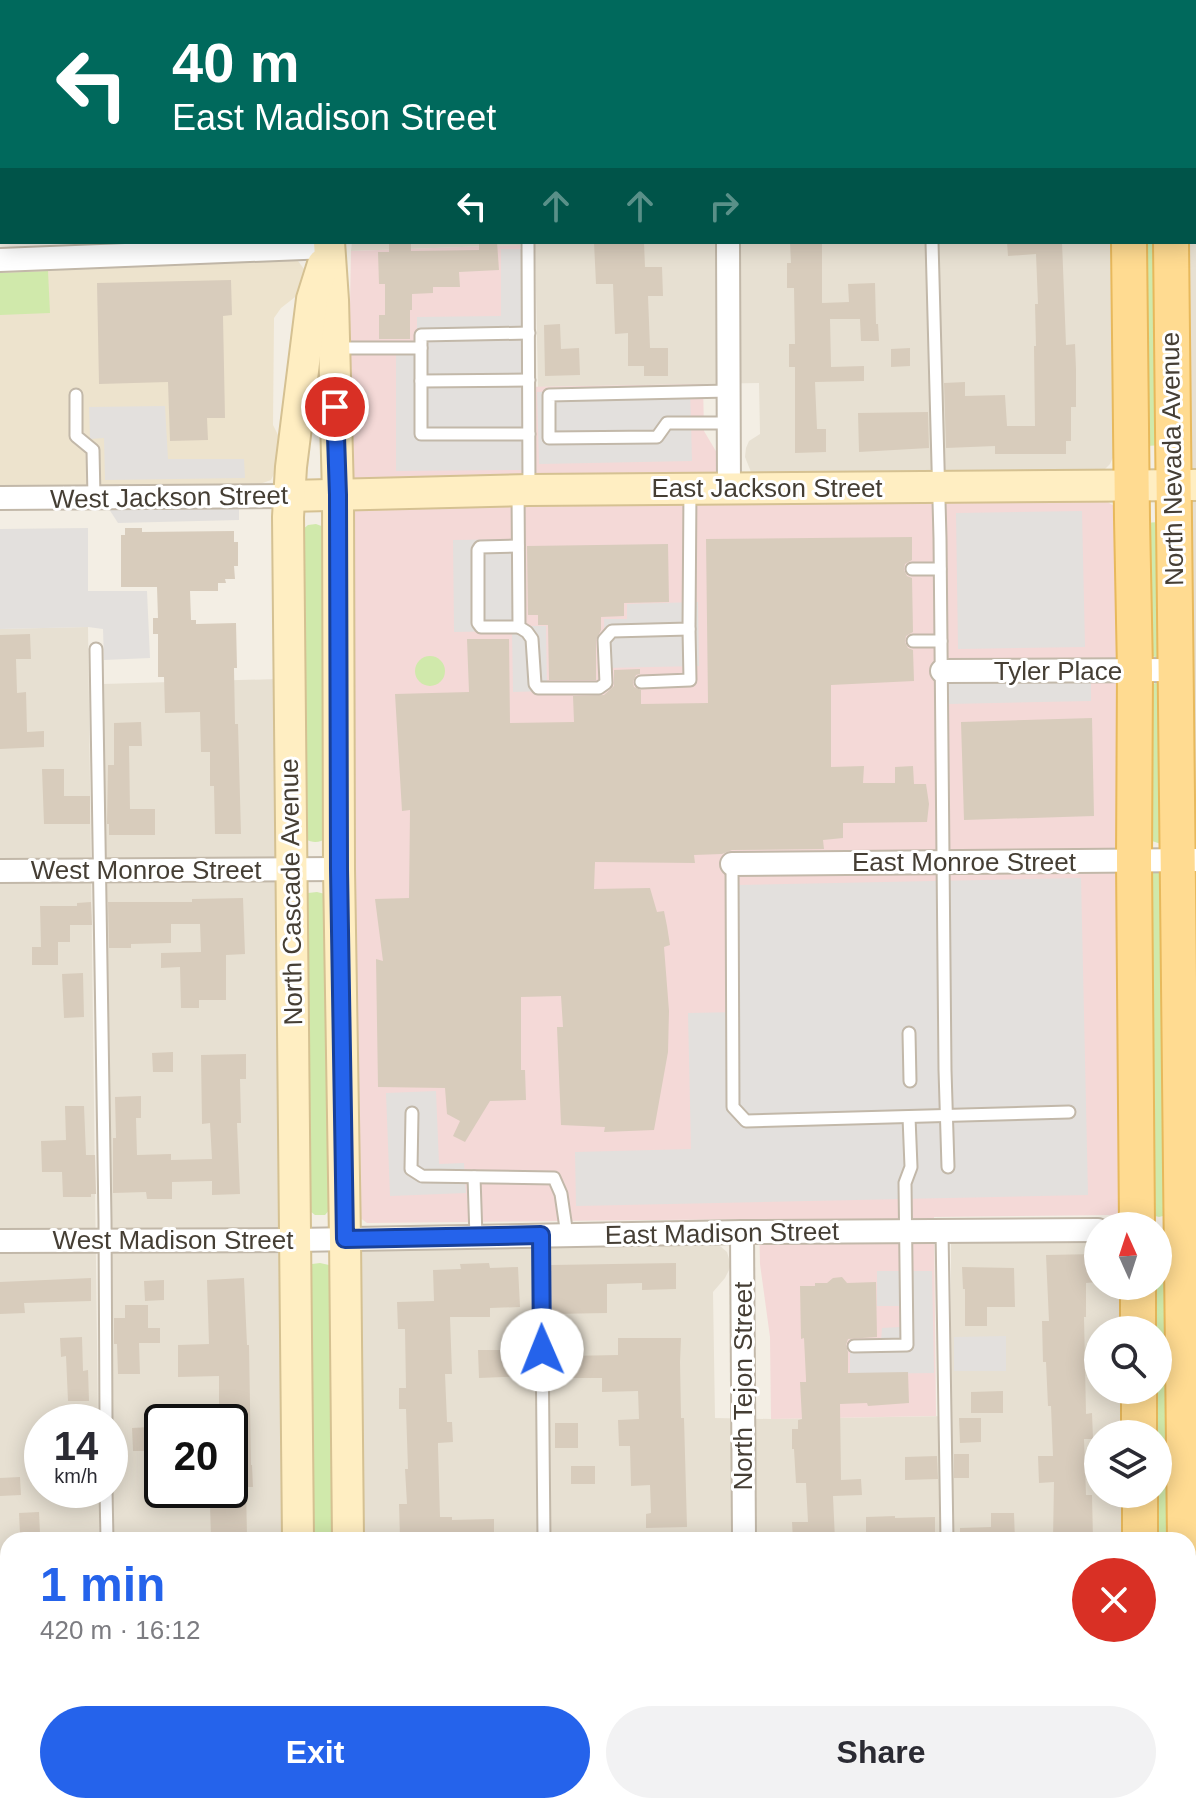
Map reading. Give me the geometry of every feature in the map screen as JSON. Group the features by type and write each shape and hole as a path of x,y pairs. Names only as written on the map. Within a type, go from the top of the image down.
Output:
{"main road":[{"name":"North Nevada Avenue","path":"1129,244 1135,671 1137,1212"},
{"name":"North Nevada Avenue","path":"1171,244 1184,485 1174,670 1187,860 1178,1229 1185,1532"},
{"name":"North Cascade Avenue","path":"298,1532 289,496 320,345 312,299 329,245"},
{"path":"320,345 316,459 324,481 338,495"},
{"name":"East Jackson Street","path":"338,495 523,490 1184,485"},
{"name":"North Cascade Avenue","path":"338,495 339,869 348,1532"},
{"name":"West Jackson Street","path":"289,496 338,495"},
{"path":"1140,1508 1140,1532"}],"street":[{"path":"728,244 729,488"},
{"path":"0,260 329,245"},
{"name":"West Jackson Street","path":"0,498 289,496"},
{"name":"Tyler Place","path":"942,671 1174,670"},
{"name":"East Monroe Street","path":"732,864 1187,860"},
{"name":"West Monroe Street","path":"0,871 339,869"},
{"name":"East Madison Street","path":"345,1239 1084,1230"},
{"name":"North Tejon Street","path":"742,1232 744,1532"},
{"name":"West Madison Street","path":"0,1241 345,1239"}],"lane":[{"path":"519,627 518,546 529,434 528,244"},
{"path":"932,244 942,671 948,1167"},
{"path":"529,333 421,335 421,434 529,434"},
{"path":"320,345 421,348"},
{"path":"421,381 529,380"},
{"path":"729,391 549,395 549,438 657,437 667,423 729,423"},
{"path":"76,395 76,436 93,450 94,497"},
{"path":"641,682 690,680 690,489"},
{"path":"518,546 480,547 478,550 478,623 481,627 519,627 527,632 532,639 535,684 538,688 599,688 610,683 604,640 612,631 689,629"},
{"path":"912,569 940,569"},
{"path":"913,641 941,641"},
{"path":"96,649 106,1404"},
{"path":"732,864 733,1107 746,1121 1069,1112"},
{"path":"909,1033 910,1081"},
{"path":"412,1113 411,1169 422,1176 554,1178 561,1194 567,1235"},
{"path":"854,1346 907,1345 905,1183 911,1167 909,1117"},
{"path":"474,1177 476,1237"},
{"path":"942,1231 947,1532"},
{"path":"541,1235 544,1532"},
{"path":"106,1508 107,1532"}],"shaded area":[{"path":"352,244 520,244 520,245 351,251"},
{"path":"535,244 1112,244 1114,455 1104,470 1094,473 761,476 751,472 745,457 749,441 760,434 759,383 538,387"},
{"path":"1182,244 1196,244 1196,1266"},
{"path":"520,245 522,387 703,384 704,431 717,453 719,500 845,499 919,503 1104,500 1116,507 1122,1211 1084,1212 1084,1215 934,1217 936,1416 771,1419 770,1337 760,1264 759,1219 367,1223 359,1217 349,358 351,251"},
{"path":"501,249 521,249 522,470 396,471 396,345 417,345 417,317 501,316"},
{"path":"298,261 306,279 299,294 274,318 273,425 278,435 280,461 271,480 257,485 0,488 0,270"},
{"path":"690,388 692,461 539,464 537,392"},
{"path":"165,406 168,459 244,459 245,478 105,480 104,438 90,439 89,407"},
{"path":"239,507 239,520 118,523 109,509"},
{"path":"1082,511 1085,647 958,649 956,513"},
{"path":"88,528 88,591 147,591 150,658 104,660 103,629 0,629 0,529"},
{"path":"525,539 525,626 546,626 547,691 513,692 512,631 454,632 453,540"},
{"path":"698,602 699,666 605,668 604,619 627,619 627,604"},
{"path":"88,627 98,1404 24,1404 24,1508 99,1508 99,1532 0,1532 0,629"},
{"path":"277,679 288,1532 112,1532 112,1508 128,1508 128,1404 111,1404 103,684"},
{"path":"1091,679 1091,701 948,704 947,682"},
{"path":"1081,878 1088,1195 576,1206 575,1152 691,1149 688,1013 740,1012 737,885"},
{"path":"436,1091 439,1164 464,1163 466,1193 390,1196 386,1093"},
{"path":"1084,1240 1084,1300 1124,1300 1124,1316 1084,1316 1084,1404 1125,1404 1126,1420 1084,1420 1084,1508 1127,1508 1127,1532 362,1532 359,1255 366,1248 713,1244 727,1252 731,1266 713,1292 715,1418 951,1416 951,1241"},
{"path":"877,1271 932,1271 934,1373 850,1374 850,1342 881,1341 882,1328 900,1327 900,1306 877,1306"},
{"path":"1006,1336 1006,1371 954,1371 954,1337"}],"green space":[{"path":"1136,244 1162,244 1164,445 1146,446"},
{"path":"48,271 50,313 0,315 0,273"},
{"path":"1159,522 1162,657 1155,657 1150,654 1144,523"},
{"path":"316,524 324,527 327,838 316,842 305,839 302,530"},
{"path":"430,656 441,660 445,671 441,682 430,686 419,682 415,671 419,660"},
{"path":"1156,683 1164,685 1161,844 1152,841 1147,834 1149,686"},
{"path":"1163,873 1167,1212 1151,1212 1146,874"},
{"path":"308,893 325,894 331,1208 325,1215 315,1215 310,1211 304,899"},
{"path":"312,1264 329,1265 334,1272 337,1532 309,1532 306,1273"},
{"path":"1147,1300 1168,1300 1168,1316 1147,1316"},
{"path":"1148,1404 1171,1404 1172,1420 1148,1420"},
{"path":"1172,1422 1176,1532 1149,1532 1149,1508 1172,1508"}],"building":[{"path":"389,244 411,244 411,251 479,250 479,244 497,244 499,270 459,272 460,287 433,287 433,293 412,294 410,339 379,339 379,315 385,315 385,284 379,284 378,252 389,252"},
{"path":"594,244 644,244 645,267 662,267 663,296 648,296 650,348 668,348 668,376 644,376 644,366 628,366 628,333 615,334 613,284 596,284"},
{"path":"790,244 822,244 822,303 849,302 848,284 875,283 879,341 861,341 860,319 830,319 831,367 864,366 864,381 815,382 817,429 826,429 826,452 795,453 795,367 789,367 789,344 795,344 794,288 787,288 787,263 791,263"},
{"path":"1007,244 1062,244 1066,345 1075,344 1076,369 1076,407 1071,407 1071,441 1066,441 1066,454 995,454 995,446 946,448 944,383 965,382 965,396 1005,395 1007,426 1035,426 1036,254 1008,256"},
{"path":"231,280 232,315 223,316 225,418 207,418 208,440 170,441 168,382 99,384 97,283"},
{"path":"560,324 561,349 579,348 580,375 545,376 544,325"},
{"path":"910,348 910,366 891,367 891,349"},
{"path":"928,412 929,448 859,452 858,413"},
{"path":"125,528 142,528 142,532 234,531 234,542 238,542 235,579 218,583 218,591 190,591 191,620 196,620 196,624 236,623 235,724 238,724 241,834 215,834 210,752 201,752 200,712 165,713 164,677 158,677 158,634 153,634 153,618 158,618 157,587 121,587 121,535 125,535"},
{"path":"912,537 912,560 905,564 904,570 912,578 913,632 906,636 905,642 913,650 914,681 831,685 831,767 864,766 863,783 895,783 895,767 913,766 914,784 926,784 929,804 927,822 843,823 843,838 823,840 824,849 732,850 722,854 694,855 695,863 595,862 594,889 650,888 657,912 664,911 670,945 664,947 669,1011 668,1052 654,1130 604,1132 605,1127 561,1125 557,1027 563,1027 561,996 521,997 521,1070 525,1070 526,1100 490,1101 465,1142 453,1136 460,1121 447,1114 445,1088 378,1087 376,959 383,961 375,899 409,898 410,810 402,811 395,694 469,692 467,639 509,639 510,723 574,722 573,696 604,695 614,686 614,670 640,669 633,682 634,687 641,690 641,704 708,703 706,539"},
{"path":"668,544 669,602 624,603 624,616 601,617 601,630 596,640 596,680 549,680 548,625 538,625 538,615 528,615 527,546"},
{"path":"30,634 31,659 16,659 17,693 26,692 27,732 44,731 44,747 0,749 0,635"},
{"path":"1092,718 1094,816 964,820 961,722"},
{"path":"141,722 142,746 129,746 130,809 155,809 155,835 109,835 108,765 114,765 114,723"},
{"path":"42,769 64,769 64,796 90,796 90,824 44,824"},
{"path":"243,898 245,954 226,955 226,1000 199,1000 199,1008 181,1008 180,967 161,968 161,953 201,952 200,924 171,924 171,943 109,948 108,902 192,902 192,899"},
{"path":"91,902 92,925 70,925 70,942 58,942 58,965 32,965 32,947 41,947 40,906 77,906 77,903"},
{"path":"83,973 84,1017 64,1018 62,974"},
{"path":"173,1052 173,1072 153,1072 152,1053"},
{"path":"246,1054 246,1079 240,1079 241,1123 237,1123 240,1194 212,1195 212,1181 172,1182 172,1199 147,1199 146,1192 113,1193 115,1097 141,1096 141,1118 136,1118 137,1155 171,1154 171,1160 212,1159 210,1123 202,1124 201,1055"},
{"path":"65,1106 84,1106 86,1155 95,1155 96,1194 91,1194 91,1197 63,1197 62,1172 42,1172 41,1141 66,1140"},
{"path":"1084,1254 1084,1404 1086,1414 1092,1413 1092,1420 1084,1420 1084,1508 1092,1508 1093,1532 1053,1532 1054,1482 1039,1483 1038,1456 1053,1456 1051,1406 1048,1406 1046,1362 1043,1362 1042,1321 1049,1321 1046,1255"},
{"path":"489,1263 490,1268 518,1267 520,1307 490,1308 490,1317 450,1317 452,1374 445,1374 447,1422 452,1422 453,1442 438,1443 440,1517 452,1517 452,1520 494,1519 494,1532 400,1532 399,1504 407,1504 405,1469 408,1469 406,1409 399,1409 399,1388 406,1388 405,1329 398,1329 397,1302 434,1301 433,1270 461,1269 460,1264"},
{"path":"676,1263 676,1289 642,1290 642,1283 607,1284 607,1313 552,1314 551,1265"},
{"path":"962,1267 1014,1268 1015,1307 987,1307 987,1326 965,1326"},
{"path":"842,1277 847,1283 876,1282 877,1337 848,1339 848,1373 908,1372 909,1403 868,1406 867,1403 840,1404 841,1480 861,1479 862,1495 833,1496 835,1532 793,1532 792,1522 808,1522 806,1483 796,1483 792,1449 792,1429 798,1429 798,1420 802,1419 800,1382 806,1382 800,1286 815,1286 815,1283 827,1283 833,1278"},
{"path":"91,1278 91,1301 24,1303 25,1313 0,1314 0,1282"},
{"path":"244,1278 253,1487 248,1487 248,1404 219,1404 219,1376 178,1377 178,1345 209,1344 207,1280"},
{"path":"164,1280 164,1300 145,1301 144,1281"},
{"path":"125,1305 148,1305 148,1328 160,1328 160,1343 139,1343 140,1374 118,1374 114,1318 125,1318"},
{"path":"82,1337 83,1371 88,1370 89,1401 68,1401 66,1356 61,1357 60,1338"},
{"path":"618,1338 681,1338 681,1418 684,1418 687,1527 646,1528 646,1514 651,1513 650,1485 631,1486 630,1446 619,1446 618,1420 639,1419 638,1391 602,1392 602,1378 568,1378 568,1356 618,1355"},
{"path":"478,1350 500,1350 501,1361 527,1360 527,1376 479,1378"},
{"path":"1003,1391 1003,1413 971,1413 971,1392"},
{"path":"959,1418 981,1418 981,1442 960,1443"},
{"path":"555,1423 578,1423 578,1448 555,1448"},
{"path":"144,1427 144,1451 133,1451 132,1428"},
{"path":"954,1454 969,1454 969,1478 954,1478"},
{"path":"937,1456 938,1479 905,1480 905,1457"},
{"path":"571,1466 595,1466 595,1484 571,1484"},
{"path":"20,1477 21,1495 0,1496 0,1478"},
{"path":"210,1508 246,1508 247,1532 211,1532"},
{"path":"39,1512 40,1532 20,1532 19,1513"},
{"path":"991,1513 1014,1513 1015,1532 960,1532 960,1528 991,1527"},
{"path":"866,1517 935,1517 935,1532 866,1532"}],"route":[{"path":"335,407 345,1239 541,1235 542,1350"}]}
